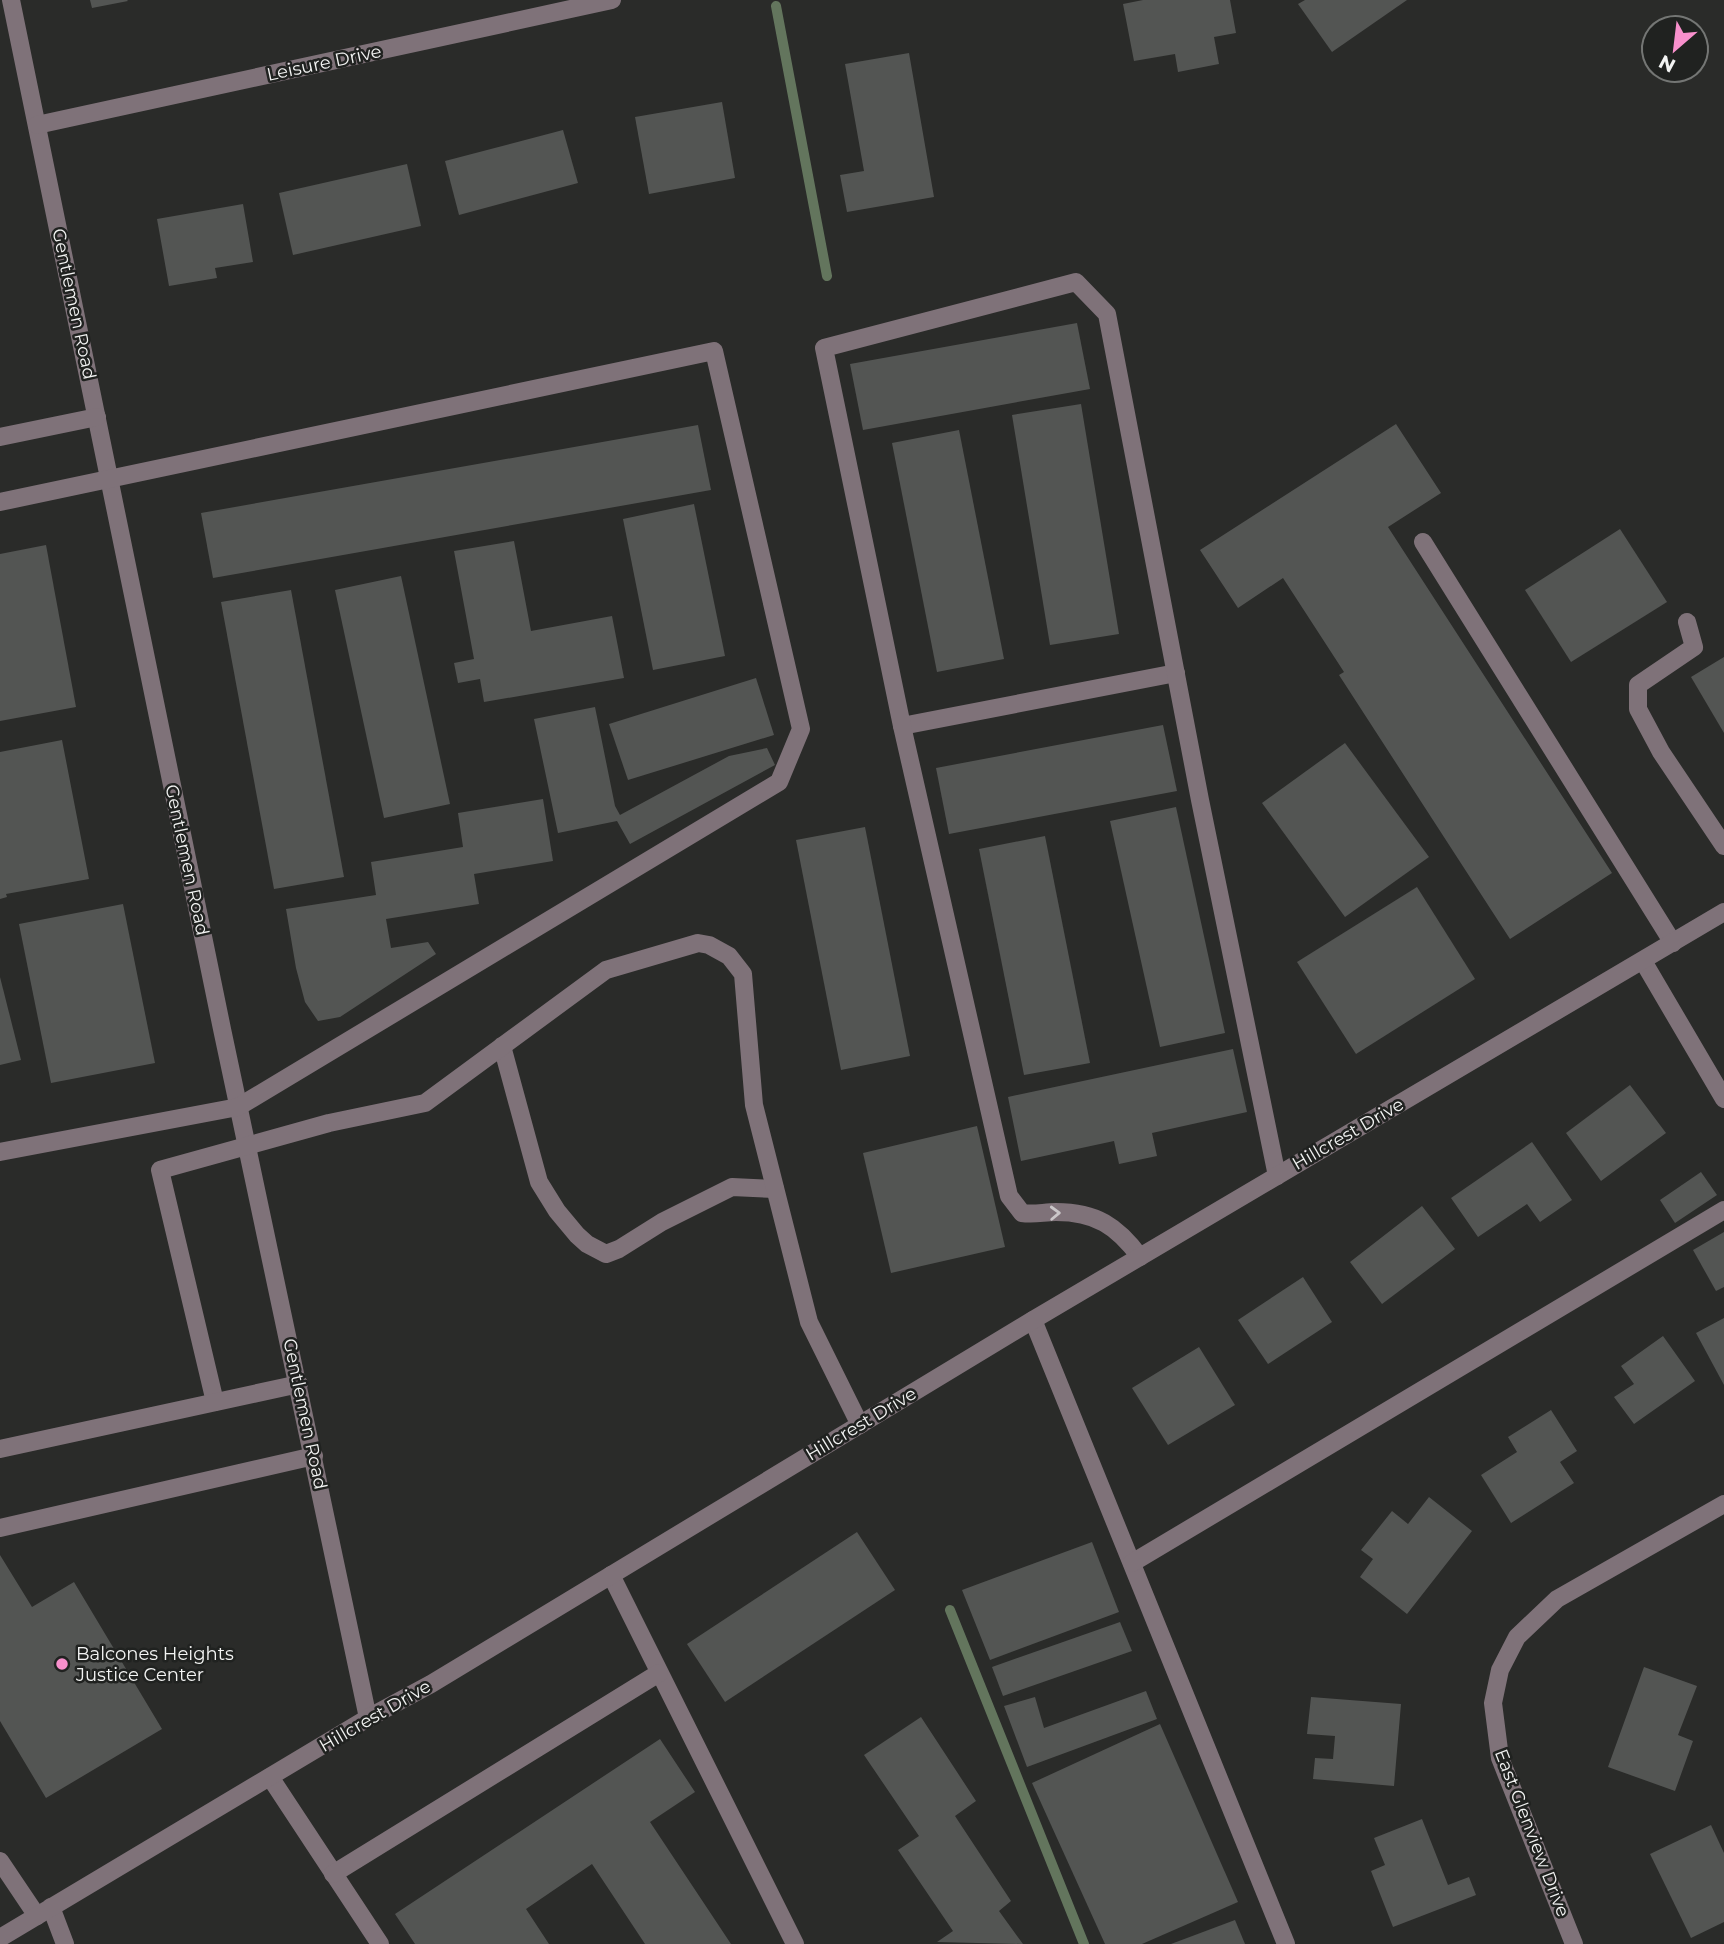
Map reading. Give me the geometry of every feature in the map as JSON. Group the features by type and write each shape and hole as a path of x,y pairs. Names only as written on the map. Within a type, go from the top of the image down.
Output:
{"street":[{"name":"Gentlemen Road","path":"11,0 238,1107 368,1718"},
{"name":"Leisure Drive","path":"37,125 612,0"},
{"path":"1140,1257 1128,1241 1102,1220 1079,1213 1022,1213 1009,1196 902,726 824,348 1076,282 1107,314 1277,1176"},
{"path":"0,502 714,351 801,729 779,782 238,1107 0,1152"},
{"path":"0,437 97,417"},
{"path":"1423,542 1673,943"},
{"path":"1687,622 1694,647 1638,685 1638,709 1661,752 1721,836"},
{"path":"902,726 1176,673"},
{"name":"Hillcrest Drive","path":"0,1938 368,1718 431,1684 1033,1320 1724,912"},
{"path":"215,1402 160,1170 329,1124 425,1103 606,970 698,943 709,945 729,956 743,974 754,1105 809,1322 860,1425"},
{"path":"1643,961 1724,1099"},
{"path":"502,1046 539,1182 557,1211 577,1235 606,1254 620,1249 662,1222 732,1187 775,1189"},
{"path":"1132,1563 1724,1210"},
{"path":"1033,1320 1286,1944"},
{"path":"0,1449 299,1384"},
{"path":"0,1528 314,1457"},
{"name":"East Glenview Drive","path":"1574,1944 1500,1758 1493,1703 1500,1670 1517,1637 1557,1599 1724,1504"},
{"path":"611,1575 795,1944"},
{"path":"333,1874 659,1673"},
{"path":"270,1777 380,1944"},
{"path":"0,1861 44,1912 65,1944"}],"building":[{"path":"90,0 127,0 128,1 92,8"},
{"path":"1143,0 1230,0 1236,33 1214,37 1219,64 1178,72 1175,54 1134,61 1123,4"},
{"path":"1305,0 1407,0 1332,52 1298,4"},
{"path":"909,53 934,197 847,212 840,175 864,171 845,64"},
{"path":"722,102 735,178 649,194 635,117"},
{"path":"563,130 578,183 459,215 445,161"},
{"path":"407,164 421,226 293,255 279,193"},
{"path":"243,204 253,262 215,268 217,278 169,286 157,219"},
{"path":"1077,323 1090,389 863,430 850,364"},
{"path":"1081,404 1119,634 1050,645 1012,415"},
{"path":"1396,424 1441,493 1388,527 1612,873 1510,939 1339,675 1344,672 1283,578 1238,608 1200,550"},
{"path":"698,425 711,490 213,578 201,513"},
{"path":"959,430 1004,659 937,672 892,443"},
{"path":"694,504 725,656 653,670 623,519"},
{"path":"1620,529 1667,602 1571,662 1525,590"},
{"path":"514,541 531,631 612,616 624,678 484,702 480,679 458,683 454,663 474,659 454,551"},
{"path":"46,545 76,707 0,721 0,554"},
{"path":"401,576 450,804 384,818 335,590"},
{"path":"291,590 344,877 274,889 221,602"},
{"path":"1724,657 1724,733 1691,677"},
{"path":"756,678 774,735 628,780 609,724"},
{"path":"595,707 615,806 620,815 729,756 767,748 775,765 630,844 617,821 558,833 534,719"},
{"path":"1163,725 1177,791 949,834 936,768"},
{"path":"62,740 89,879 6,894 7,897 0,899 0,752"},
{"path":"1345,743 1429,857 1345,917 1262,803"},
{"path":"543,799 553,861 474,874 479,904 386,919 391,948 428,942 436,954 340,1017 318,1021 305,1002 286,909 376,895 371,862 463,847 458,813"},
{"path":"1176,807 1225,1033 1160,1047 1110,821"},
{"path":"865,827 910,1056 841,1070 796,840"},
{"path":"1045,836 1090,1063 1024,1075 979,849"},
{"path":"1417,887 1475,979 1356,1054 1297,962"},
{"path":"123,904 155,1063 51,1083 19,924"},
{"path":"0,977 21,1060 0,1065"},
{"path":"1233,1049 1247,1112 1152,1133 1157,1156 1119,1164 1114,1141 1021,1161 1008,1097"},
{"path":"1630,1085 1666,1133 1601,1181 1566,1133"},
{"path":"977,1126 1005,1247 891,1273 863,1153"},
{"path":"1532,1142 1572,1200 1540,1222 1527,1204 1478,1237 1451,1198"},
{"path":"1701,1172 1717,1195 1675,1223 1660,1200"},
{"path":"1422,1206 1455,1249 1382,1304 1350,1262"},
{"path":"1724,1232 1724,1287 1716,1291 1693,1250"},
{"path":"1303,1277 1332,1322 1268,1364 1238,1320"},
{"path":"1724,1318 1724,1385 1696,1333"},
{"path":"1663,1336 1695,1381 1634,1424 1614,1397 1634,1384 1621,1366"},
{"path":"1199,1347 1235,1405 1168,1445 1132,1388"},
{"path":"1551,1410 1577,1451 1560,1462 1574,1483 1511,1523 1481,1475 1517,1452 1508,1437"},
{"path":"1429,1497 1472,1531 1407,1614 1360,1577 1373,1559 1361,1550 1392,1511 1408,1524"},
{"path":"857,1532 895,1590 725,1702 687,1644"},
{"path":"1092,1542 1119,1612 990,1660 962,1590"},
{"name":"Balcones Heights Justice Center","path":"0,1555 32,1607 74,1582 162,1729 46,1798 0,1721"},
{"path":"1120,1622 1132,1651 1003,1696 992,1667"},
{"path":"1644,1667 1697,1686 1678,1735 1693,1741 1675,1791 1608,1767"},
{"path":"1146,1691 1157,1719 1027,1767 1004,1706 1035,1697 1044,1728"},
{"path":"1311,1697 1401,1704 1394,1786 1313,1779 1315,1758 1333,1759 1335,1736 1307,1734"},
{"path":"921,1717 976,1801 955,1816 1011,1901 999,1911 1023,1944 937,1942 953,1931 898,1850 919,1836 864,1755"},
{"path":"1160,1724 1238,1902 1142,1944 1105,1944 1032,1783"},
{"path":"660,1739 695,1792 650,1822 731,1944 645,1944 592,1864 526,1909 549,1944 415,1944 395,1914"},
{"path":"1422,1819 1448,1885 1469,1877 1476,1895 1393,1927 1371,1871 1385,1865 1374,1838"},
{"path":"1711,1825 1724,1853 1724,1922 1691,1938 1650,1854"},
{"path":"1235,1920 1245,1944 1171,1944"}],"waterway":[{"path":"776,6 827,276"},
{"path":"950,1610 1084,1944"}],"place":[{"name":"Balcones Heights Justice Center","path":"62,1664"}]}
